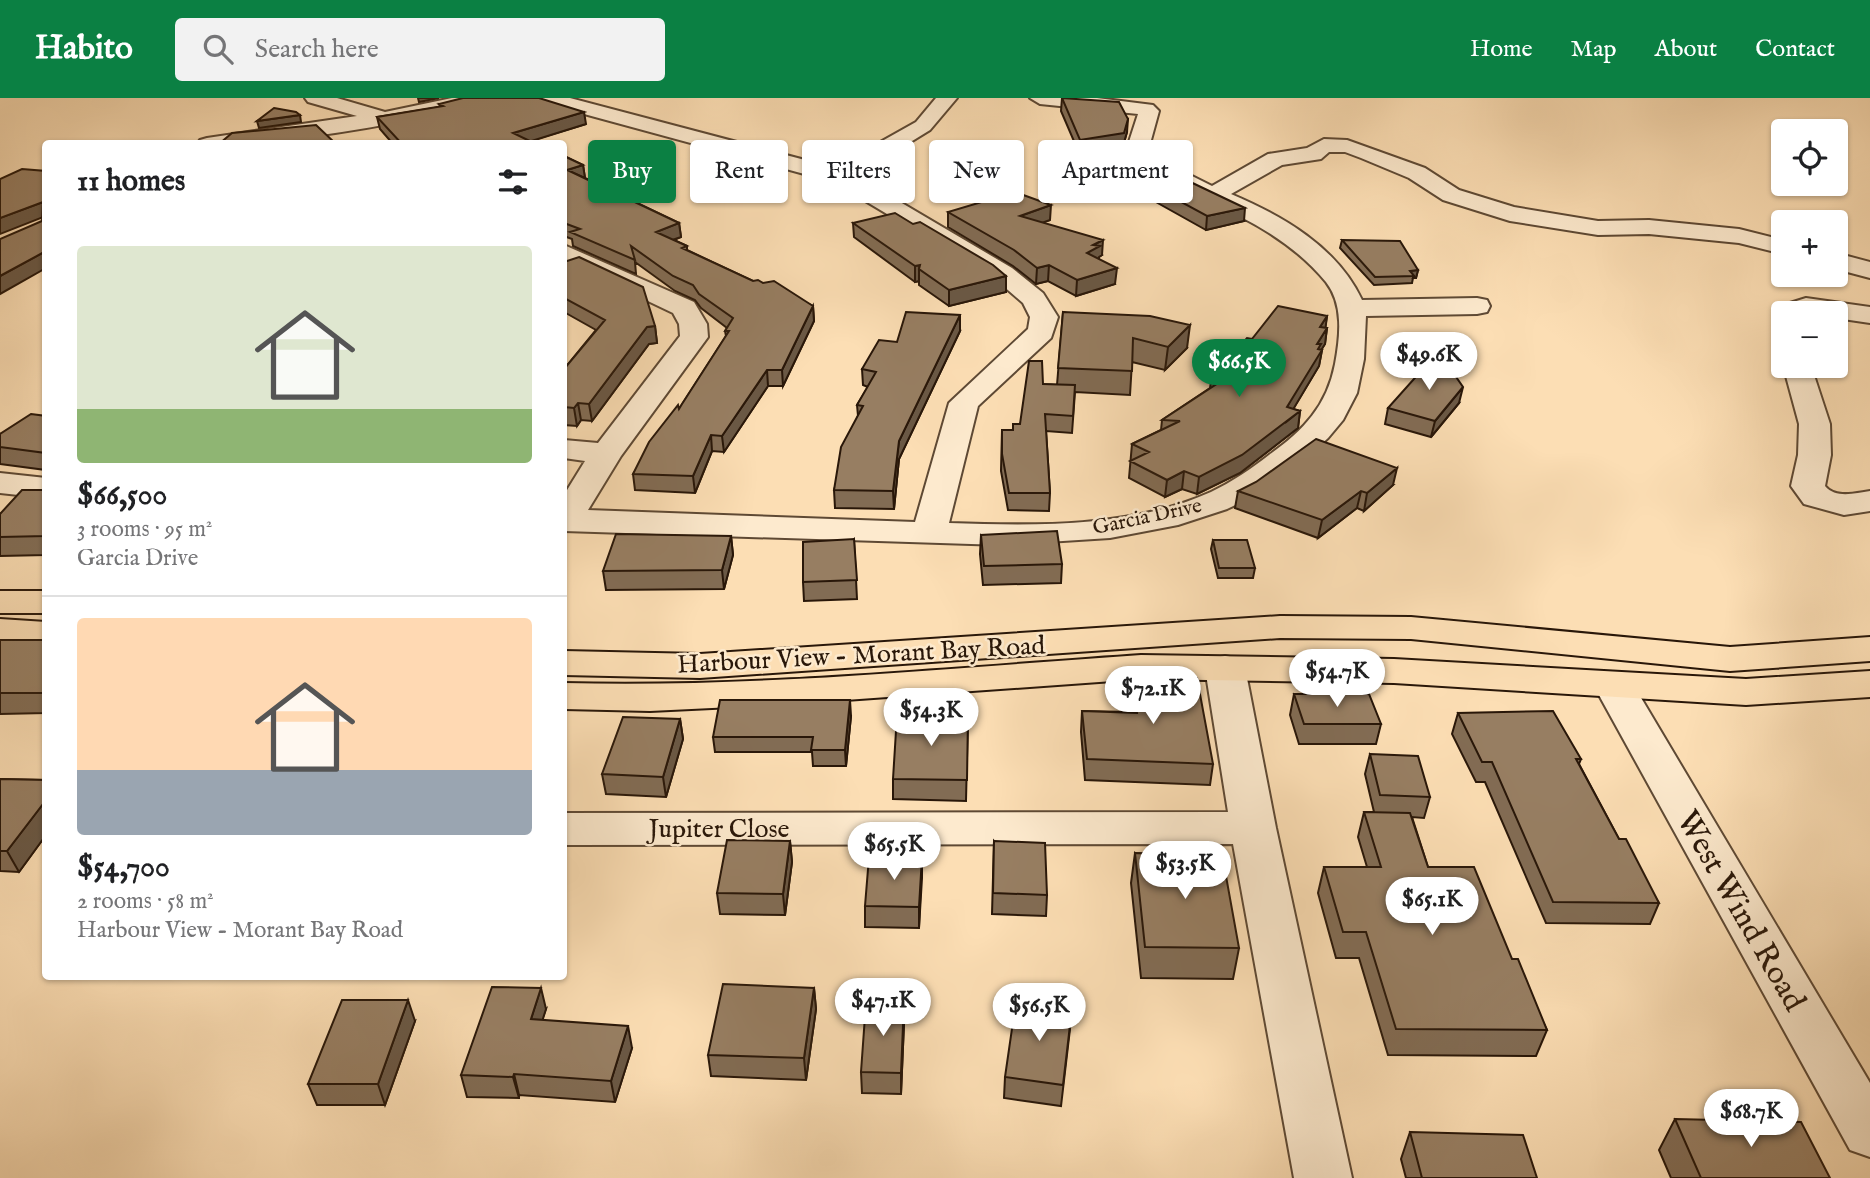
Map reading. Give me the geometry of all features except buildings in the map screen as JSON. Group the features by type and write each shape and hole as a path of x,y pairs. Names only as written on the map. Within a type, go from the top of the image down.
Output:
{"highway":[{"path":"0,602 42,602"},
{"name":"Harbour View - Morant Bay Road","path":"567,663 700,666 1280,626 1411,628 1730,659 1870,649"},
{"path":"0,630 42,634"},
{"name":"Harbour View - Morant Bay Road","path":"567,696 650,698 775,692 1141,667 1394,671 1745,692 1870,684"}],"street":[{"path":"315,98 386,118"},
{"path":"264,140 337,135 386,118 480,98"},
{"path":"547,98 802,166"},
{"path":"900,140 923,126 947,98"},
{"path":"1040,98 1146,108 1149,111 1137,151 1142,159 1270,220 1294,235 1338,281 1354,308 1477,306"},
{"path":"1215,194 1276,159 1312,154 1324,145 1347,146 1406,168 1451,195 1510,214 1598,228 1649,227 1739,236 1771,244"},
{"path":"885,203 1003,273 1034,299 1044,317 1041,332 964,402 929,534"},
{"path":"567,253 684,308 693,324 694,337 606,454 567,515"},
{"path":"1848,264 1870,270"},
{"name":"Garcia Drive","path":"567,520 1019,535 1156,519 1214,503 1248,485 1321,430 1336,409 1348,369 1354,308"},
{"path":"1848,312 1870,315"},
{"path":"1801,378 1811,405 1815,432 1815,461 1808,486 1816,497 1844,505 1870,501"},
{"path":"567,449 606,454"},
{"path":"0,483 42,488"},
{"path":"1226,668 1253,828 1323,1178"},
{"name":"West Wind Road","path":"1614,686 1870,1133"},
{"name":"Jupiter Close","path":"567,829 1253,828"}]}
